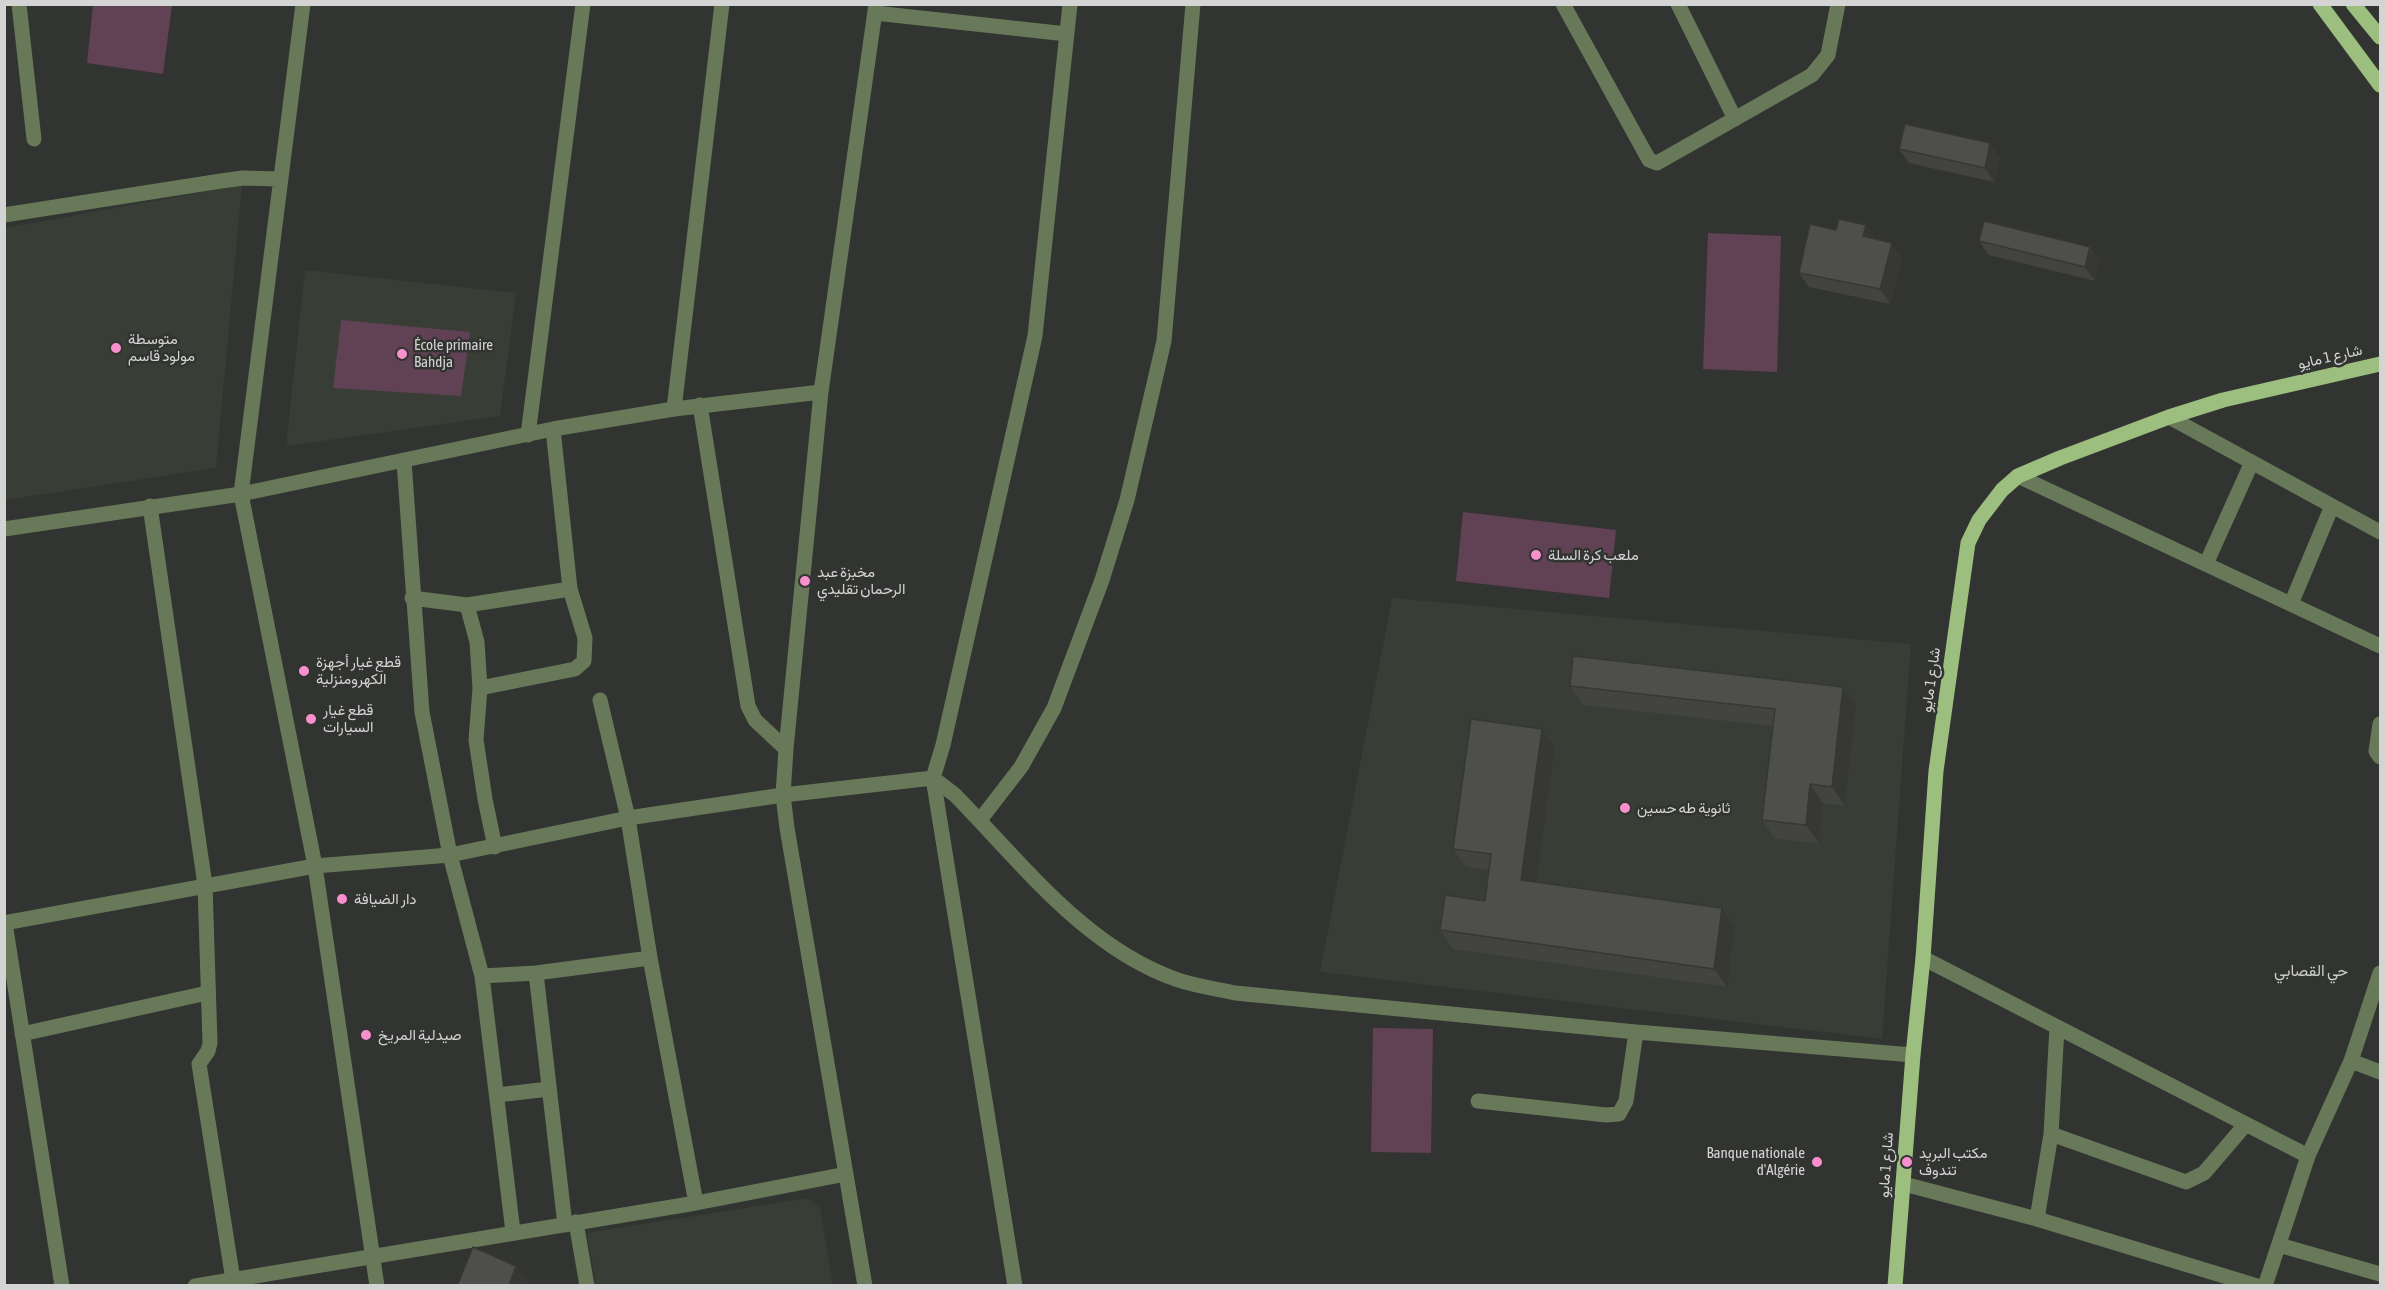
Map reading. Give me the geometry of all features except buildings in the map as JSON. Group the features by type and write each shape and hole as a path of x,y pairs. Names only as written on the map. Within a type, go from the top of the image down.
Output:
{"main road":[{"path":"2320,4 2380,85"},
{"path":"2353,4 2380,38"},
{"name":"شارع 1 مايو","path":"1895,1286 1912,1055 1923,958 1936,771 1968,543 1979,520 2002,490 2018,476 2060,458 2169,417 2223,400 2380,364"}],"street":[{"path":"19,4 34,139"},
{"path":"303,4 241,494 315,866 377,1286"},
{"path":"528,435 583,4"},
{"path":"674,409 723,4"},
{"path":"1015,1286 933,778 943,745 1035,336 1070,4"},
{"path":"980,820 1021,767 1054,708 1102,580 1127,501 1164,341 1193,4"},
{"path":"1563,4 1650,160 1657,163 1812,75 1828,55 1835,6"},
{"path":"1678,4 1735,119"},
{"path":"865,1286 783,795 821,392 876,9 1066,34"},
{"path":"4,215 243,178 280,179"},
{"path":"4,529 241,494 553,429 700,405 821,392"},
{"path":"700,405 748,706 755,720 786,749"},
{"path":"2169,417 2380,532"},
{"path":"480,688 575,669 584,661 585,638 570,589 553,429"},
{"path":"404,461 412,598 422,712 450,855 482,975 513,1232"},
{"path":"2206,564 2252,462"},
{"path":"2018,476 2380,646"},
{"path":"150,506 205,885 210,1043 200,1064 233,1280"},
{"path":"2291,604 2332,506"},
{"path":"412,598 467,605 570,589"},
{"path":"467,605 477,642 480,688 476,740 495,847"},
{"path":"600,700 628,818 650,958 696,1203"},
{"path":"2380,724 2376,751 2380,757"},
{"path":"62,1286 5,923 315,866 450,855 628,818 783,795 933,778 955,795 1087,928 1131,958 1178,980 1235,993 1636,1032 1912,1055"},
{"path":"482,975 536,973 650,958"},
{"path":"1923,958 2308,1156"},
{"path":"536,973 549,1089 571,1223 587,1286"},
{"path":"2265,1286 2308,1156 2351,1061 2380,973"},
{"path":"22,1034 207,993"},
{"path":"2037,1219 2051,1134 2057,1027"},
{"path":"1478,1101 1606,1115 1619,1114 1626,1101 1636,1032"},
{"path":"2351,1061 2380,1072"},
{"path":"497,1095 549,1089"},
{"path":"2051,1134 2186,1182 2204,1173 2246,1124"},
{"path":"195,1286 696,1203 846,1174"},
{"path":"1904,1184 2037,1219 2258,1286"},
{"path":"2279,1245 2380,1274"}],"shaded area":[{"path":"93,5 172,5 163,74 87,63"},
{"name":"متوسطة مولود قاسم","path":"242,185 216,468 5,500 5,228"},
{"path":"1708,233 1781,236 1777,372 1703,369"},
{"name":"École primaire Bahdja","path":"305,270 516,293 500,416 286,446"},
{"path":"341,320 470,332 461,396 333,388"},
{"name":"ملعب كرة السلة","path":"1463,512 1616,530 1609,598 1456,581"},
{"name":"ثانوية طه حسين","path":"1392,598 1911,644 1882,1039 1320,972"},
{"path":"1373,1028 1433,1029 1431,1153 1371,1152"},
{"path":"808,1198 820,1208 833,1285 596,1285 587,1233"}],"place":[{"name":"متوسطة مولود قاسم","path":"116,348"},
{"name":"École primaire Bahdja","path":"402,354"},
{"name":"ملعب كرة السلة","path":"1536,555"},
{"name":"مخبزة عبد الرحمان تقليدي","path":"805,581"},
{"name":"قطع غيار أجهزة الكهرومنزلية","path":"304,671"},
{"name":"قطع غيار السيارات","path":"311,719"},
{"name":"ثانوية طه حسين","path":"1625,808"},
{"name":"دار الضيافة","path":"342,899"},
{"name":"صيدلية المريخ","path":"366,1035"},
{"name":"Banque nationale d'Algérie","path":"1817,1162"},
{"name":"مكتب البريد تندوف","path":"1907,1162"}],"district":[{"name":"حي القصابي","path":"2311,971"}]}
